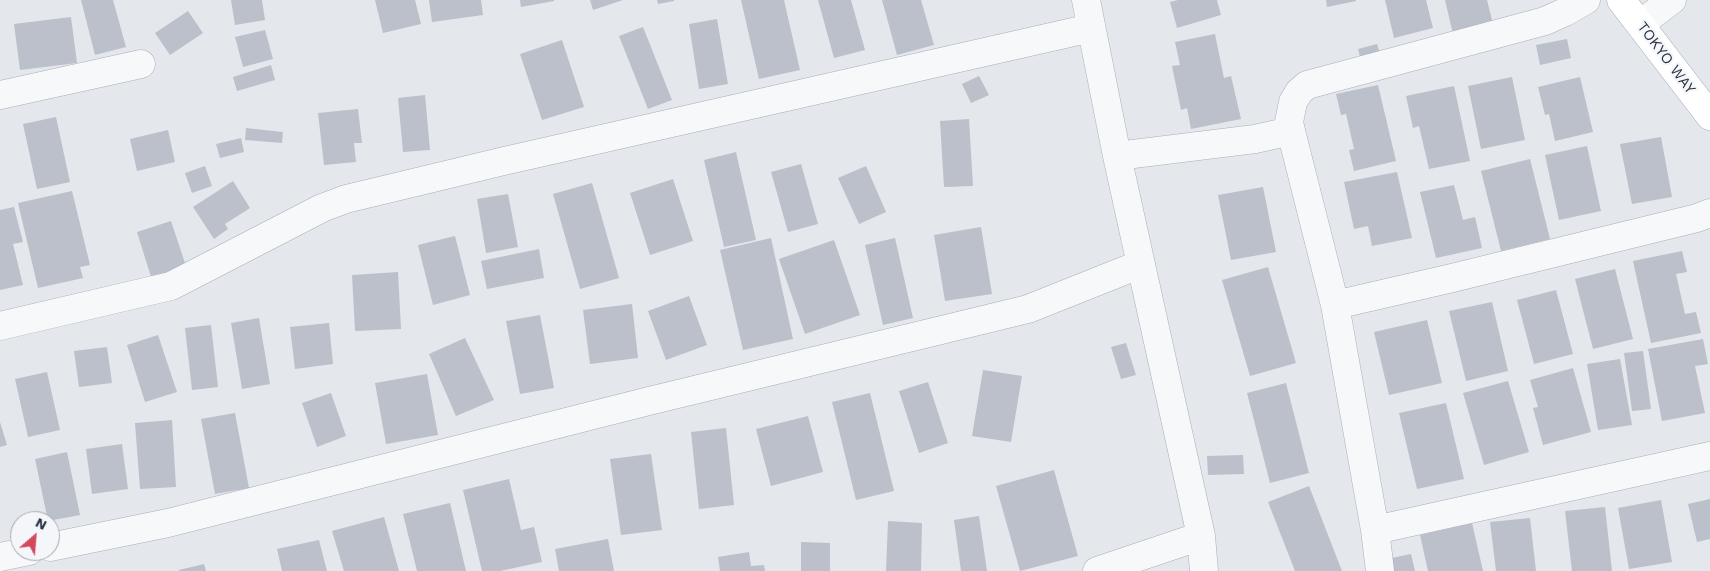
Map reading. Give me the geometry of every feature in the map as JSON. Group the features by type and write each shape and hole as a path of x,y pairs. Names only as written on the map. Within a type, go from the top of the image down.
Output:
{"main road":[{"name":"TOKYO WAY","path":"1621,0 1710,116"}],"street":[{"path":"1086,0 1117,156 1201,536 1204,571"},
{"path":"1380,571 1375,530 1335,305 1289,122 1294,102 1299,92 1307,85 1545,21 1586,0"},
{"path":"1640,24 1672,0"},
{"path":"0,326 171,286 322,208 346,199 513,159 1091,28"},
{"path":"0,95 142,64"},
{"path":"1117,156 1255,139 1291,131"},
{"path":"1335,305 1697,218 1710,213"},
{"path":"60,545 168,523 640,403 1028,309 1141,264"},
{"path":"1375,530 1710,456"},
{"path":"1097,571 1201,536"}],"building":[{"path":"81,0 113,0 126,47 95,55"},
{"path":"231,0 262,0 265,20 235,25"},
{"path":"375,0 415,0 421,24 383,33"},
{"path":"429,0 481,0 483,15 432,22"},
{"path":"520,0 554,0 554,1 521,7"},
{"path":"590,0 623,0 593,10"},
{"path":"657,0 674,0 674,1 658,4"},
{"path":"741,0 784,0 800,70 759,79"},
{"path":"818,0 851,0 865,50 834,58"},
{"path":"882,0 921,0 934,45 897,55"},
{"path":"1178,0 1217,0 1221,15 1177,28 1170,2"},
{"path":"1326,0 1356,0 1356,1 1327,7"},
{"path":"1385,0 1426,0 1433,28 1394,38"},
{"path":"1445,0 1487,0 1493,24 1453,34"},
{"path":"188,11 203,33 170,55 155,33"},
{"path":"71,17 77,63 20,70 14,24"},
{"path":"717,19 728,84 699,89 689,24"},
{"path":"643,27 672,100 648,109 619,36"},
{"path":"265,30 273,59 243,67 235,37"},
{"path":"1215,34 1224,78 1231,76 1241,119 1191,129 1187,108 1181,110 1172,66 1180,65 1175,42"},
{"path":"1567,39 1571,58 1540,65 1536,45"},
{"path":"562,40 584,107 542,120 520,54"},
{"path":"1377,44 1381,57 1361,61 1358,49"},
{"path":"271,65 275,80 237,91 233,77"},
{"path":"979,76 989,95 971,103 962,84"},
{"path":"1512,77 1525,140 1481,149 1468,86"},
{"path":"1580,77 1593,132 1555,141 1549,114 1545,115 1538,87"},
{"path":"1378,85 1396,161 1354,171 1349,150 1354,149 1346,114 1341,115 1336,94"},
{"path":"1454,86 1470,161 1429,169 1419,126 1413,128 1406,96"},
{"path":"425,95 430,150 403,152 398,98"},
{"path":"358,109 362,143 354,143 356,162 324,165 318,113"},
{"path":"56,117 70,182 37,189 23,124"},
{"path":"969,119 973,186 944,187 940,121"},
{"path":"246,128 283,132 282,143 245,140"},
{"path":"168,130 175,162 137,171 130,139"},
{"path":"1661,137 1672,197 1632,204 1620,144"},
{"path":"241,138 244,152 220,158 216,144"},
{"path":"1587,146 1601,211 1559,220 1545,155"},
{"path":"736,152 756,240 724,247 704,160"},
{"path":"1530,159 1550,239 1501,251 1481,171"},
{"path":"801,164 818,224 788,232 771,172"},
{"path":"205,166 212,186 192,193 185,173"},
{"path":"866,166 886,212 859,224 838,178"},
{"path":"1397,172 1412,238 1372,246 1368,226 1354,229 1344,182"},
{"path":"673,179 693,241 650,255 630,193"},
{"path":"233,181 250,208 225,224 228,229 214,239 193,207"},
{"path":"592,183 619,278 580,289 553,194"},
{"path":"1454,185 1463,220 1475,217 1482,248 1436,258 1420,192"},
{"path":"1263,187 1276,252 1231,260 1218,195"},
{"path":"72,191 90,265 80,267 83,278 38,288 18,203"},
{"path":"508,194 518,247 486,253 477,199"},
{"path":"14,207 23,242 13,244 23,285 0,290 0,210"},
{"path":"171,221 187,269 152,280 137,232"},
{"path":"981,227 992,294 945,301 934,235"},
{"path":"455,236 470,295 433,305 418,245"},
{"path":"771,238 793,339 743,350 720,250"},
{"path":"895,238 913,318 883,325 865,245"},
{"path":"834,240 860,315 805,334 779,259"},
{"path":"539,249 544,278 487,289 481,261"},
{"path":"1682,251 1687,272 1676,274 1685,314 1696,312 1701,333 1651,343 1633,261"},
{"path":"1268,267 1296,363 1250,376 1222,280"},
{"path":"1615,269 1633,339 1593,349 1575,279"},
{"path":"398,272 401,329 355,331 352,275"},
{"path":"1556,290 1573,354 1534,364 1517,300"},
{"path":"689,296 707,345 666,360 648,311"},
{"path":"1492,302 1508,371 1466,381 1449,311"},
{"path":"632,304 638,358 590,364 583,310"},
{"path":"540,315 554,388 520,394 506,321"},
{"path":"259,318 270,384 242,389 231,323"},
{"path":"1427,320 1442,383 1389,395 1374,332"},
{"path":"329,323 333,364 295,369 290,327"},
{"path":"211,325 218,387 192,390 185,328"},
{"path":"158,335 177,392 145,402 127,345"},
{"path":"465,338 494,400 456,416 429,354"},
{"path":"1703,339 1708,364 1695,366 1705,413 1662,421 1648,349"},
{"path":"1126,343 1136,375 1121,379 1111,347"},
{"path":"107,347 112,383 79,387 74,351"},
{"path":"1643,351 1651,409 1632,411 1624,353"},
{"path":"1620,359 1632,425 1598,430 1587,364"},
{"path":"1573,368 1591,432 1543,445 1533,408 1538,407 1530,380"},
{"path":"983,370 1022,376 1011,442 972,436"},
{"path":"47,372 60,430 28,437 15,379"},
{"path":"427,374 438,435 386,444 375,383"},
{"path":"1508,381 1529,452 1484,465 1463,393"},
{"path":"928,382 948,443 919,453 899,391"},
{"path":"1286,383 1309,473 1270,483 1247,393"},
{"path":"331,393 346,436 317,447 302,403"},
{"path":"870,393 894,491 856,500 832,402"},
{"path":"1446,403 1464,479 1417,489 1399,413"},
{"path":"235,413 249,488 215,494 201,419"},
{"path":"808,416 823,472 771,486 756,429"},
{"path":"172,420 176,487 140,489 135,423"},
{"path":"0,422 7,445 0,447"},
{"path":"726,428 734,505 699,509 691,432"},
{"path":"122,444 128,489 92,494 86,449"},
{"path":"67,452 80,515 60,519 60,511 46,511 35,459"},
{"path":"651,454 662,530 621,535 610,459"},
{"path":"1243,455 1244,474 1208,475 1207,456"},
{"path":"1054,470 1078,556 1020,571 996,486"},
{"path":"509,479 521,530 534,527 542,562 500,571 482,571 463,490"},
{"path":"1309,486 1342,571 1295,571 1268,502"},
{"path":"1710,499 1710,539 1697,542 1688,504"},
{"path":"1661,500 1672,562 1629,569 1618,508"},
{"path":"450,503 466,571 417,571 403,514"},
{"path":"1605,507 1612,571 1572,571 1565,511"},
{"path":"979,516 987,571 961,571 954,520"},
{"path":"384,517 399,571 344,571 332,531"},
{"path":"1530,518 1536,571 1496,571 1490,522"},
{"path":"888,521 922,523 921,571 886,571"},
{"path":"1472,523 1483,571 1428,571 1420,535"},
{"path":"608,539 614,571 559,571 555,549"},
{"path":"319,540 327,571 282,571 277,549"},
{"path":"801,542 830,543 830,571 801,571"},
{"path":"749,552 751,566 764,565 765,571 720,571 718,557"},
{"path":"1411,554 1415,571 1394,571 1392,558"},
{"path":"204,564 206,571 179,571 179,570"}]}
